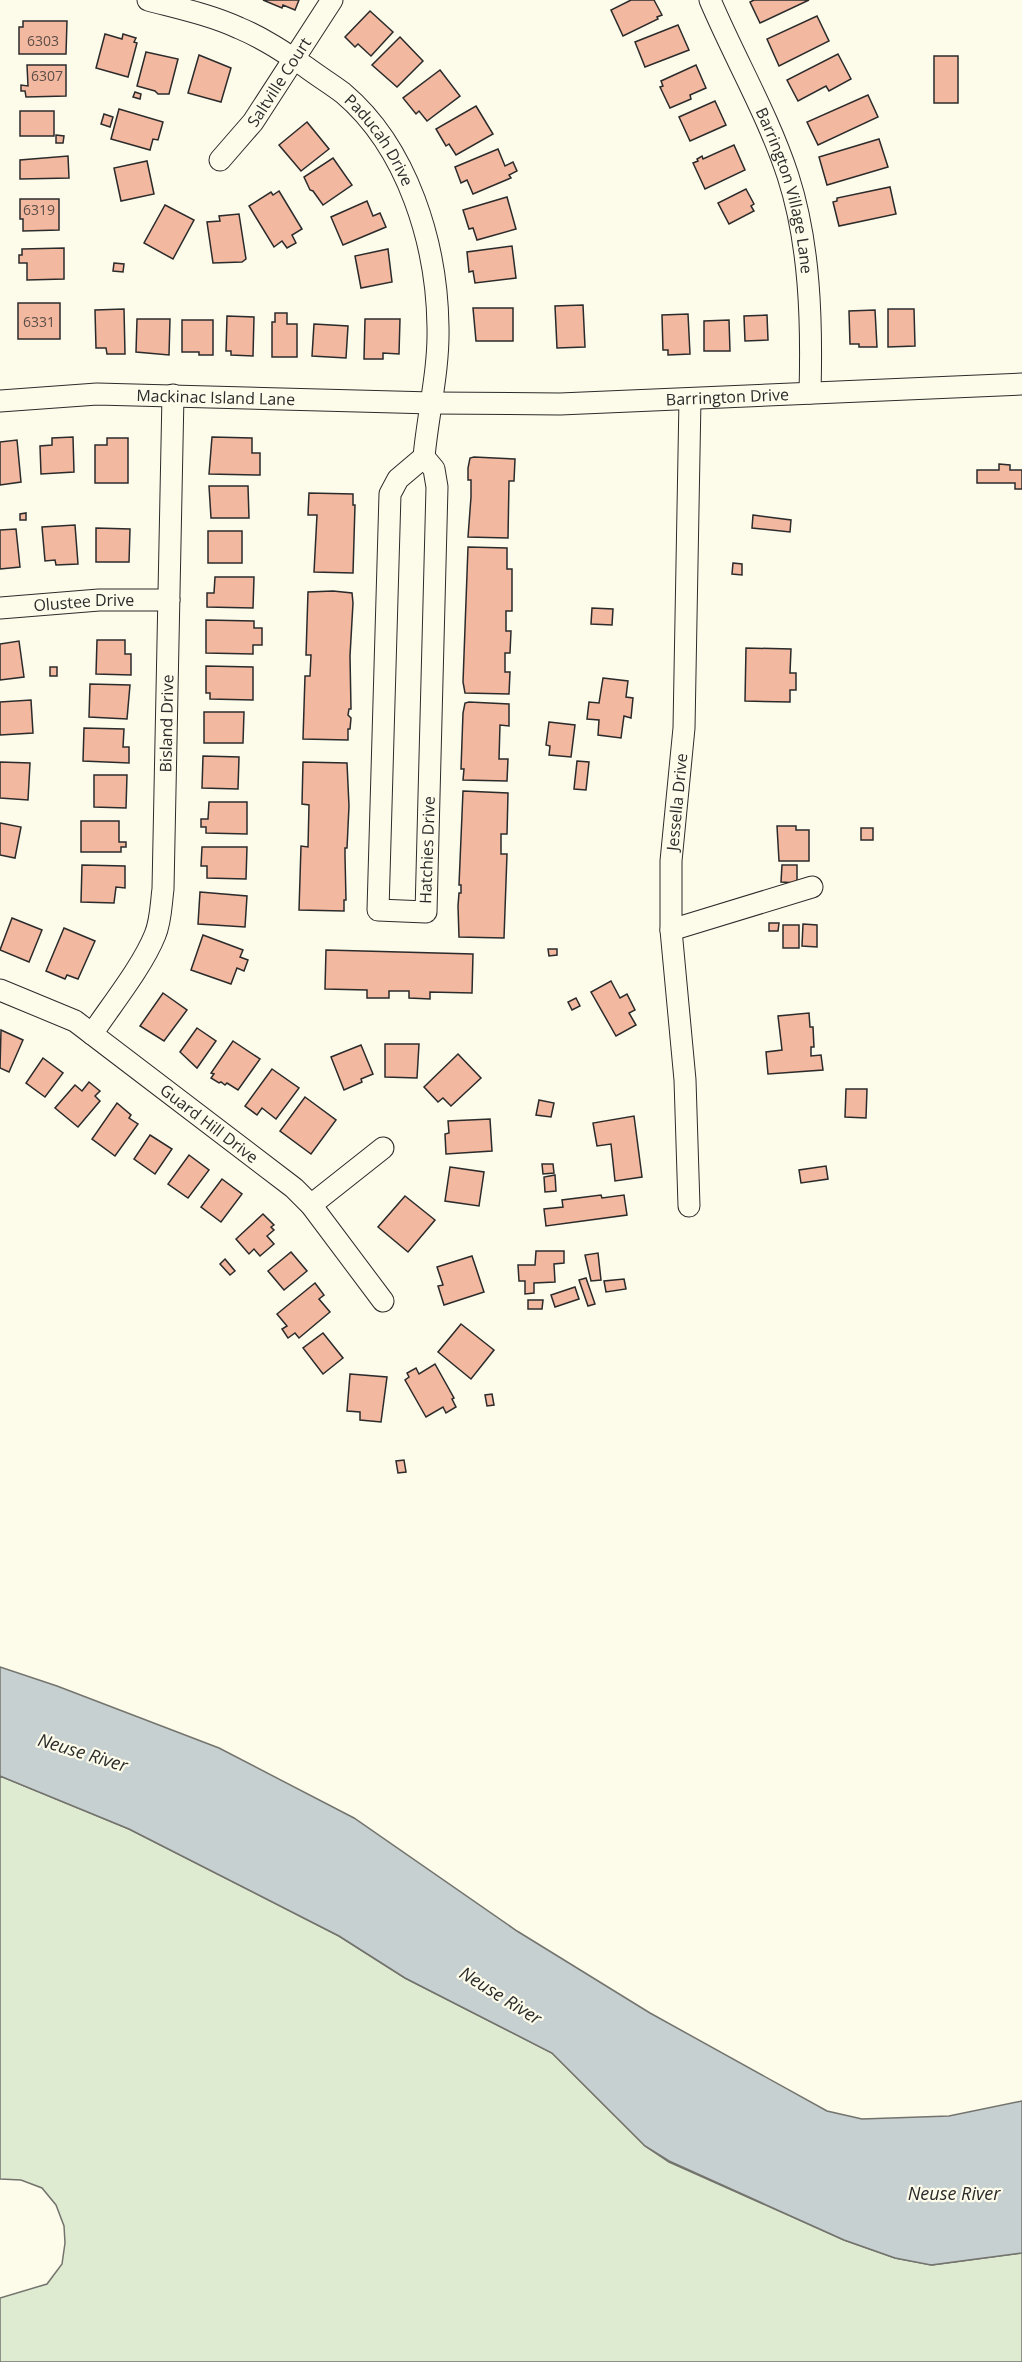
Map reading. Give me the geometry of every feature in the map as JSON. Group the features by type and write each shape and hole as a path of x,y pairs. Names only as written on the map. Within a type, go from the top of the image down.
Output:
{"street":[{"name":"Paducah Drive","path":"148,0 238,27 266,40 344,94 393,152 415,197 429,241 436,289 438,336 437,375 432,403"},
{"name":"Saltville Court","path":"220,160 254,122 332,0"},
{"name":"Barrington Village Lane","path":"710,0 775,142 788,175 797,208 806,274 810,393"},
{"name":"Barrington Drive","path":"432,403 560,404 1022,384"},
{"name":"Mackinac Island Lane","path":"0,401 97,394 432,403"},
{"name":"Bisland Drive","path":"92,1034 147,951 156,933 163,889 173,395"},
{"name":"Jessella Drive","path":"689,1206 686,1080 671,930 671,861 684,728 690,399"},
{"path":"424,458 432,403"},
{"name":"Hatchies Drive","path":"424,458 434,469 437,487 426,912 378,910 390,494 398,479 424,458"},
{"name":"Olustee Drive","path":"0,608 99,600 169,600"},
{"path":"671,930 812,887"},
{"name":"Guard Hill Drive","path":"0,990 75,1021 294,1188 311,1205 383,1301"},
{"path":"311,1205 383,1148"}],"green space":[{"path":"0,1776 129,1829 339,1936 405,1978 552,2053 645,2146 669,2162 844,2240 895,2258 932,2265 1022,2253 1022,2362 0,2362 0,2298 47,2284 62,2264 65,2243 64,2226 56,2205 42,2188 21,2180 0,2179"}],"water":[{"name":"Neuse River","path":"0,1667 57,1686 219,1748 354,1818 517,1931 650,2013 827,2111 862,2119 949,2116 1022,2101 1022,2253 931,2265 895,2258 844,2240 669,2161 645,2146 552,2053 405,1978 339,1936 129,1829 0,1776"}],"building":[{"path":"263,0 299,0 295,10 283,5 282,8"},
{"path":"631,0 654,0 662,15 623,36 611,10"},
{"path":"754,0 809,0 760,23 750,2"},
{"path":"370,11 393,32 371,56 358,44 355,47 345,37"},
{"path":"817,16 829,41 779,66 767,39"},
{"path":"23,21 67,21 66,54 19,54 19,27 23,27"},
{"path":"678,25 689,50 645,67 635,42"},
{"path":"105,34 122,39 123,34 136,38 134,42 137,43 128,77 96,68"},
{"path":"400,37 423,61 397,87 372,65"},
{"path":"146,52 178,59 169,94 158,94 137,86"},
{"path":"838,54 851,79 829,91 826,86 798,101 787,80"},
{"path":"199,55 231,68 221,102 188,93"},
{"path":"934,56 958,56 958,103 934,103"},
{"path":"27,65 66,65 66,96 26,97 25,91 21,91 21,85 28,86"},
{"path":"696,65 706,88 690,95 691,99 670,108 660,87 663,86 661,81"},
{"path":"440,70 460,96 427,121 419,111 416,114 403,98"},
{"path":"135,92 141,94 140,99 133,97"},
{"path":"868,95 878,117 818,145 807,122"},
{"path":"715,101 726,125 690,141 679,117"},
{"path":"476,106 493,134 456,155 449,144 446,146 436,129"},
{"path":"119,109 163,122 158,140 153,139 150,150 111,139"},
{"path":"20,111 54,111 54,136 20,136"},
{"path":"104,114 113,117 110,127 101,124"},
{"path":"307,122 329,149 301,171 279,145"},
{"path":"56,135 64,136 63,143 56,143"},
{"path":"879,139 888,167 827,185 819,157"},
{"path":"734,145 745,170 705,189 693,163 702,156 703,159"},
{"path":"498,149 505,166 513,162 517,171 509,175 511,178 473,194 467,180 461,183 455,167"},
{"path":"68,156 69,178 20,179 20,160"},
{"path":"333,158 352,185 323,205 310,190 304,177"},
{"path":"147,161 154,194 121,201 114,168"},
{"path":"890,187 896,214 839,226 833,202 837,201 837,198"},
{"path":"746,189 754,204 751,206 754,211 729,224 718,203"},
{"path":"279,191 302,229 292,235 296,243 287,248 282,241 274,247 249,206 271,192 273,195"},
{"path":"507,197 516,229 477,240 473,228 469,229 463,210"},
{"path":"20,199 59,199 59,230 23,231 23,219 20,219"},
{"path":"367,201 373,216 380,213 386,227 343,245 331,217"},
{"path":"165,205 194,220 173,259 144,243"},
{"path":"239,214 246,259 242,262 213,263 207,222 220,221 219,216"},
{"path":"512,246 516,278 475,283 473,271 469,272 467,252"},
{"path":"64,248 64,279 27,280 27,263 19,263 22,249"},
{"path":"388,249 392,282 361,288 355,256"},
{"path":"114,263 124,264 123,272 113,271"},
{"path":"18,303 60,303 60,339 18,339"},
{"path":"583,305 585,347 557,348 555,306"},
{"path":"473,308 513,308 513,341 476,341"},
{"path":"124,309 125,354 107,354 106,348 96,348 95,310"},
{"path":"888,309 914,309 915,346 888,347"},
{"path":"875,310 877,347 859,347 859,344 850,344 849,311"},
{"path":"275,313 287,313 287,324 297,324 297,357 272,357 272,322 275,322"},
{"path":"688,314 690,354 668,355 668,350 663,350 662,315"},
{"path":"767,315 768,340 745,341 744,316"},
{"path":"227,316 254,317 253,356 231,355 231,351 226,351"},
{"path":"137,319 170,319 169,355 136,352"},
{"path":"365,319 400,319 399,354 383,353 383,359 364,359"},
{"path":"182,320 213,320 213,355 182,352"},
{"path":"729,320 730,351 704,351 704,321"},
{"path":"314,324 348,326 346,358 312,356"},
{"path":"73,437 74,472 41,474 40,446 52,445 52,438"},
{"path":"212,437 252,438 252,453 260,453 260,475 209,474"},
{"path":"107,438 128,438 128,483 95,483 95,445 107,445"},
{"path":"17,440 21,482 0,485 0,442"},
{"path":"470,458 515,459 514,481 509,481 508,538 468,537 471,480 468,480 468,468"},
{"path":"999,464 1010,465 1010,470 1022,470 1022,489 1015,489 1015,483 977,483 977,470 999,470"},
{"path":"209,486 248,486 249,518 211,518"},
{"path":"309,493 353,494 353,505 355,505 353,573 314,572 317,515 308,515"},
{"path":"26,513 26,520 20,520 20,514"},
{"path":"753,515 791,520 790,532 752,528"},
{"path":"75,525 78,564 56,565 55,560 45,561 42,527"},
{"path":"96,528 130,529 129,562 96,562"},
{"path":"16,529 20,567 0,569 0,530"},
{"path":"208,531 242,531 242,563 208,563"},
{"path":"468,547 507,548 507,569 512,569 512,611 506,611 506,631 511,631 510,653 505,653 505,672 510,672 509,694 465,693 463,682"},
{"path":"733,563 742,564 742,575 732,574"},
{"path":"215,577 254,577 253,608 207,607 207,593 214,593"},
{"path":"308,592 352,593 351,709 348,715 351,718 348,740 303,739 305,676 310,676 311,655 306,655"},
{"path":"592,608 613,609 612,625 591,624"},
{"path":"206,620 254,621 254,628 262,628 262,645 253,645 253,654 206,653"},
{"path":"97,640 125,640 125,654 131,654 131,675 96,674"},
{"path":"19,641 24,677 0,680 0,644"},
{"path":"746,648 791,649 790,673 796,673 796,690 790,690 790,702 745,701"},
{"path":"206,666 253,667 253,700 210,699 210,693 206,693"},
{"path":"50,667 57,667 57,676 50,676"},
{"path":"603,678 628,681 626,697 633,698 631,718 624,716 621,738 598,735 599,720 587,719 589,702 599,703"},
{"path":"90,684 130,685 127,719 89,717"},
{"path":"31,700 33,733 0,735 0,702"},
{"path":"465,703 509,704 509,726 500,725 499,759 508,759 507,781 463,780 464,769 461,769 463,713"},
{"path":"204,712 244,712 243,743 204,743"},
{"path":"549,722 575,725 571,757 549,755 550,746 546,745"},
{"path":"84,728 124,729 123,747 129,747 129,763 83,761"},
{"path":"203,756 239,757 238,789 202,788"},
{"path":"577,761 589,762 586,790 574,789"},
{"path":"0,762 30,763 28,800 0,798"},
{"path":"303,762 347,763 349,806 347,848 345,848 346,900 344,900 344,911 299,910 301,846 308,847 309,805 302,804"},
{"path":"94,775 127,775 126,808 94,807"},
{"path":"463,791 508,793 507,834 501,834 501,854 507,854 504,938 459,937 458,906 459,893 461,893 461,885 459,885"},
{"path":"209,802 247,802 247,834 206,833 206,827 201,827 201,819 208,819"},
{"path":"81,821 119,821 119,842 126,842 126,847 121,847 121,852 81,852"},
{"path":"0,823 21,827 15,858 0,855"},
{"path":"777,826 796,826 796,830 809,830 809,861 779,861"},
{"path":"861,828 873,828 873,840 861,840"},
{"path":"202,847 247,847 246,879 207,878 207,866 201,866"},
{"path":"82,865 125,866 125,888 116,887 114,903 81,902"},
{"path":"782,865 797,865 797,883 781,882"},
{"path":"200,892 247,896 245,927 198,924"},
{"path":"12,918 42,930 29,962 0,950"},
{"path":"769,923 779,923 778,931 769,931"},
{"path":"803,924 817,925 817,947 802,946"},
{"path":"783,925 799,925 799,948 783,948"},
{"path":"64,928 95,941 78,979 67,975 65,979 46,971"},
{"path":"203,935 243,950 240,957 248,960 244,971 237,968 231,984 191,970"},
{"path":"548,949 557,949 557,955 549,956"},
{"path":"326,950 473,954 472,993 430,992 430,999 409,998 409,991 389,991 389,998 367,998 367,990 325,989"},
{"path":"611,981 620,998 627,994 635,1010 629,1013 636,1025 616,1036 591,992"},
{"path":"163,993 187,1010 164,1041 140,1026"},
{"path":"576,998 580,1006 572,1010 568,1002"},
{"path":"809,1013 810,1027 813,1027 814,1047 811,1047 811,1056 821,1055 823,1070 768,1074 766,1052 782,1050 778,1016"},
{"path":"197,1028 216,1041 197,1068 180,1052"},
{"path":"1,1030 23,1040 9,1072 0,1068"},
{"path":"233,1041 260,1059 238,1090 227,1083 225,1085 211,1078 214,1074 211,1073"},
{"path":"385,1044 419,1044 417,1078 385,1077"},
{"path":"361,1045 373,1074 344,1090 331,1057"},
{"path":"458,1054 481,1078 451,1106 443,1098 438,1102 424,1087"},
{"path":"43,1058 63,1073 45,1097 26,1083"},
{"path":"272,1069 299,1088 276,1119 262,1108 257,1115 245,1106"},
{"path":"89,1082 100,1091 95,1096 100,1101 78,1127 55,1108 75,1085 82,1091"},
{"path":"846,1089 867,1089 866,1118 845,1117"},
{"path":"305,1097 336,1120 311,1154 280,1131"},
{"path":"539,1100 554,1103 551,1117 536,1115"},
{"path":"117,1103 131,1115 129,1118 138,1124 115,1156 92,1139"},
{"path":"634,1116 642,1177 615,1181 611,1144 597,1146 593,1123"},
{"path":"490,1119 492,1151 446,1154 445,1134 449,1133 448,1121"},
{"path":"150,1135 172,1149 155,1174 134,1159"},
{"path":"189,1155 209,1170 188,1198 168,1184"},
{"path":"542,1164 553,1164 554,1173 543,1174"},
{"path":"826,1166 828,1179 801,1183 799,1170"},
{"path":"450,1167 484,1172 479,1206 445,1201"},
{"path":"555,1175 556,1191 545,1192 544,1177"},
{"path":"222,1179 242,1194 221,1222 201,1207"},
{"path":"601,1195 602,1198 624,1195 627,1215 546,1226 544,1209 563,1207 562,1200"},
{"path":"405,1196 435,1220 408,1252 378,1227"},
{"path":"263,1214 274,1225 271,1227 274,1230 267,1236 274,1244 260,1256 254,1249 249,1254 236,1239"},
{"path":"536,1251 564,1251 564,1263 554,1264 555,1282 534,1283 534,1293 525,1294 525,1281 519,1281 518,1265 535,1265"},
{"path":"291,1252 307,1271 284,1290 268,1271"},
{"path":"598,1253 601,1280 591,1281 585,1255"},
{"path":"472,1256 484,1292 444,1305 438,1286 443,1285 437,1267"},
{"path":"225,1259 235,1271 230,1275 220,1264"},
{"path":"586,1278 595,1304 588,1306 579,1280"},
{"path":"624,1279 626,1289 606,1292 604,1281"},
{"path":"315,1283 324,1295 319,1299 330,1312 299,1338 295,1333 288,1338 282,1329 287,1326 277,1314"},
{"path":"575,1287 579,1299 555,1307 551,1295"},
{"path":"528,1300 543,1300 542,1309 528,1309"},
{"path":"461,1324 494,1350 471,1379 438,1352"},
{"path":"323,1333 343,1358 323,1374 303,1348"},
{"path":"435,1364 454,1398 452,1399 456,1407 446,1413 443,1407 426,1417 405,1380 409,1377 407,1373 416,1368 419,1374"},
{"path":"350,1374 387,1377 381,1422 360,1420 360,1412 347,1411"},
{"path":"492,1394 494,1405 487,1406 485,1395"},
{"path":"404,1460 406,1472 398,1473 396,1461"}]}
